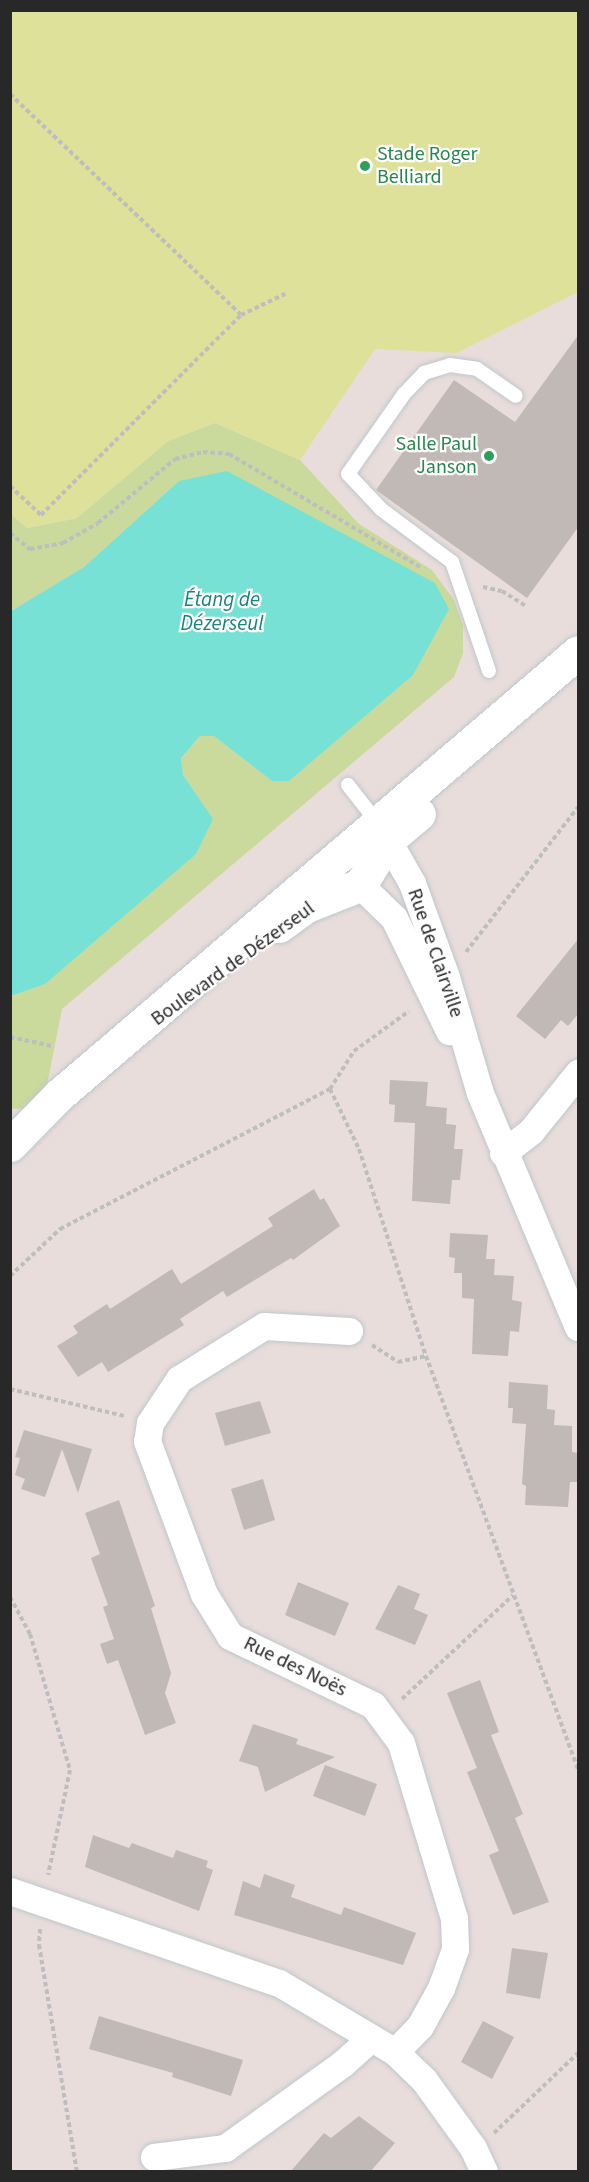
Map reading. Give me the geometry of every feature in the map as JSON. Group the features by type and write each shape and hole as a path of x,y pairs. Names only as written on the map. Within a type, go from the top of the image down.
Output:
{"street":[{"name":"Boulevard de Dézerseul","path":"10,1145 58,1095 382,830 579,654"},
{"name":"Boulevard de Dézerseul","path":"58,1095 307,906 360,885 382,830"},
{"name":"Rue de Clairville","path":"382,830 412,883 438,986 504,1153 579,1327"},
{"name":"Rue de Clairville","path":"360,885 394,918 438,986"},
{"path":"504,1153 531,1131 579,1074"},
{"path":"150,1423 179,1379 264,1326 349,1331"},
{"name":"Rue des Noës","path":"150,1423 147,1441 204,1594 230,1635 373,1705 401,1743 453,1918 455,1949 441,1988 420,2026 395,2052"},
{"path":"10,1891 279,1983 395,2052 424,2080 479,2160"},
{"path":"154,2157 225,2148 342,2064 371,2038"}],"lane":[{"path":"489,671 452,562 381,509 348,474 404,394 424,373 450,365 477,369 516,396"},
{"path":"348,785 382,830"}],"path":[{"path":"10,93 241,315"},
{"path":"10,486 42,515 241,315 285,294"},
{"path":"10,533 30,549 63,543 98,523 175,459 203,452 229,454 436,577 458,584 502,591 526,606"},
{"path":"10,1276 60,1229 330,1089 354,1051 438,986 579,807"},
{"path":"10,1036 52,1046"},
{"path":"330,1089 359,1149 426,1356 579,1769"},
{"path":"349,1331 398,1362 426,1356"},
{"path":"10,1389 150,1423"},
{"path":"384,1719 513,1595"},
{"path":"479,2160 496,2132 579,2053"}],"green space":[{"path":"10,11 578,11 578,292 457,353 375,349 300,460 215,423 168,441 77,518 27,528 10,513"},
{"path":"215,423 300,460 359,524 432,570 454,600 463,625 463,653 454,677 62,1009 46,1090 25,1108 12,1109 11,996 45,984 212,819 183,775 181,758 200,736 214,736 272,781 179,481 84,567 11,611 10,513 27,528 77,518 168,441"}],"water":[{"name":"Étang de Dézerseul","path":"227,471 435,583 449,609 413,675 289,781 272,781 214,736 200,736 181,758 183,775 213,819 196,854 45,984 11,996 11,611 84,567 179,481"}],"building":[{"name":"Salle Paul Janson","path":"579,334 579,526 527,598 376,490 454,380 515,422"},
{"path":"579,938 579,1013 568,1026 561,1020 545,1039 516,1016"},
{"path":"390,1080 428,1082 426,1106 447,1108 446,1124 456,1125 454,1149 463,1149 460,1180 452,1180 450,1204 412,1201 415,1123 394,1122 395,1105 389,1104"},
{"path":"314,1189 320,1200 324,1198 340,1226 293,1260 291,1258 227,1297 223,1291 180,1319 184,1325 108,1372 102,1362 78,1377 57,1346 78,1333 73,1326 107,1304 110,1309 172,1269 181,1284 273,1226 268,1218"},
{"path":"450,1233 488,1235 486,1259 495,1259 494,1275 514,1276 512,1300 522,1302 519,1332 510,1331 508,1356 472,1354 474,1299 462,1298 462,1273 454,1273 455,1258 449,1257"},
{"path":"509,1382 548,1385 547,1409 555,1410 554,1425 572,1426 572,1452 579,1453 579,1482 570,1482 568,1507 525,1505 526,1486 522,1484 526,1424 512,1423 513,1408 508,1408"},
{"path":"260,1401 271,1433 225,1446 215,1413"},
{"path":"24,1430 92,1449 78,1493 62,1449 45,1497 21,1489 25,1479 15,1475 20,1458 15,1457"},
{"path":"263,1479 275,1520 244,1530 231,1489"},
{"path":"119,1500 155,1606 151,1608 171,1673 165,1693 176,1723 145,1735 118,1660 107,1664 100,1644 114,1639 103,1607 108,1605 91,1558 100,1554 85,1513"},
{"path":"298,1582 349,1603 335,1636 285,1615"},
{"path":"398,1585 420,1594 414,1609 428,1615 415,1645 375,1629"},
{"path":"480,1680 499,1732 491,1735 523,1814 515,1818 549,1902 513,1915 489,1855 499,1851 467,1772 477,1768 447,1693"},
{"path":"253,1724 298,1739 296,1744 335,1757 265,1792 258,1767 239,1761"},
{"path":"325,1765 377,1784 365,1816 313,1796"},
{"path":"93,1835 129,1848 132,1843 173,1858 176,1850 208,1861 206,1867 213,1870 199,1911 85,1867"},
{"path":"264,1874 295,1885 291,1897 341,1915 344,1907 416,1933 403,1965 234,1915 243,1881 260,1888"},
{"path":"512,1948 548,1953 540,1999 506,1993"},
{"path":"99,2016 243,2060 231,2096 172,2077 173,2073 89,2049"},
{"path":"483,2021 514,2037 492,2079 461,2062"},
{"path":"359,2116 395,2143 370,2172 290,2172 324,2133 331,2138"}],"place":[{"name":"Stade Roger Belliard","path":"365,166"},
{"name":"Salle Paul Janson","path":"489,456"}]}
